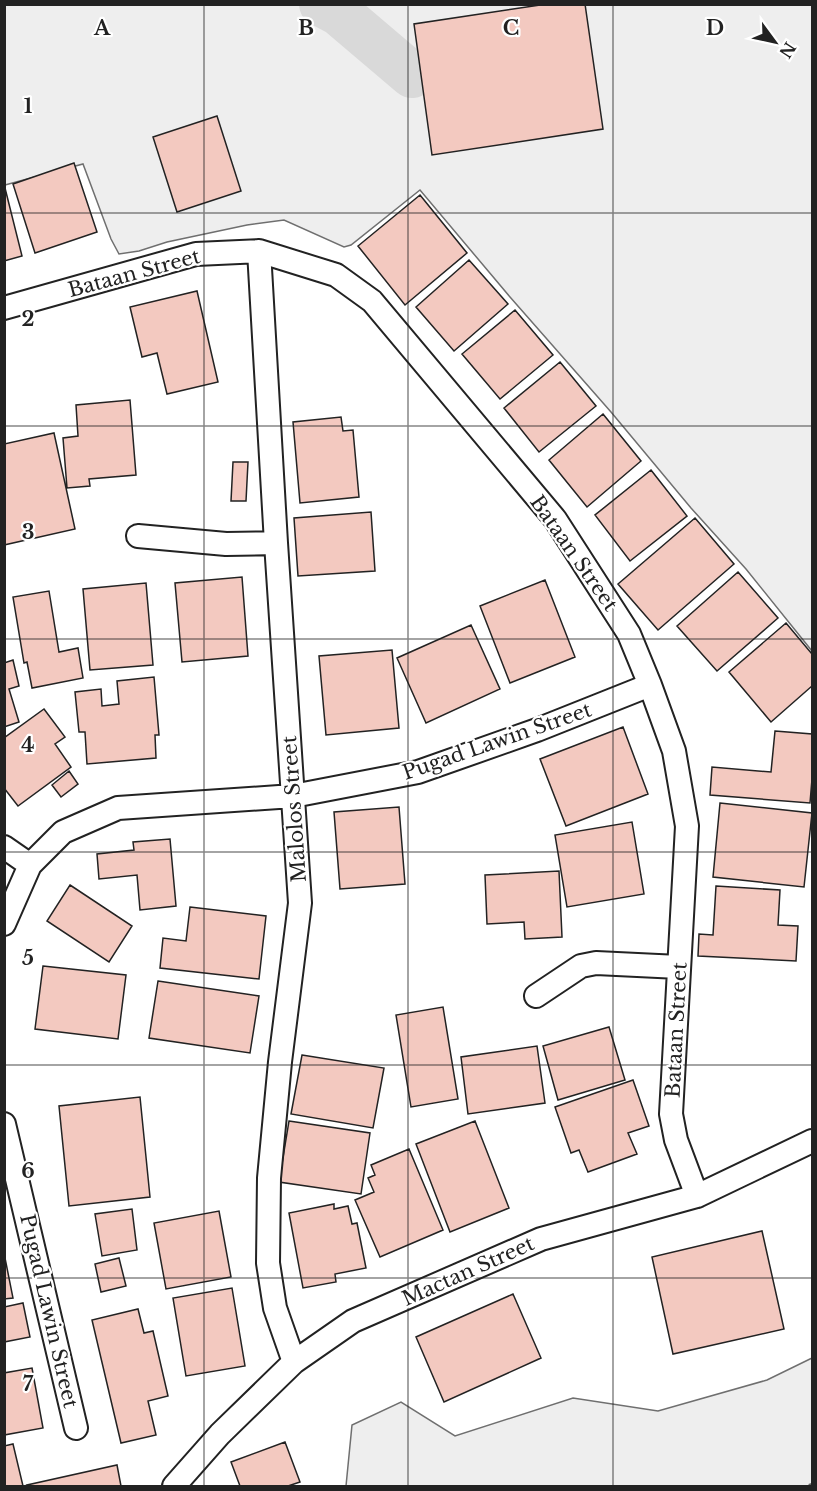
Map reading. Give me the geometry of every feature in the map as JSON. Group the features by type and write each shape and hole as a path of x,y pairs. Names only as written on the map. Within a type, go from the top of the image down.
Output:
{"street":[{"name":"Bataan Street","path":"4,308 196,254 259,251 336,274 372,302 555,519 629,634 674,751 687,826 671,1114 676,1140 697,1196"},
{"name":"Malolos Street","path":"259,251 300,903 280,1062 269,1178 268,1263 275,1308 294,1362"},
{"path":"138,536 226,544 276,543"},
{"name":"Pugad Lawin Street","path":"4,924 30,865 63,832 118,808 293,796 418,772 537,730 650,685"},
{"path":"4,847 30,865"},
{"path":"536,996 581,966 596,963 679,967"},
{"name":"Pugad Lawin Street","path":"4,1124 76,1428"},
{"name":"Mactan Street","path":"174,1486 220,1434 294,1362 353,1321 541,1239 697,1196 813,1141"}],"shaded area":[{"path":"5,5 812,5 812,651 746,569 691,508 420,190 351,245 344,247 284,220 247,225 119,254 111,239 83,164 5,185"},
{"path":"812,1358 812,1486 346,1486 352,1425 401,1402 455,1436 573,1398 658,1411 767,1380"}],"building":[{"path":"547,4 585,4 603,129 432,155 414,24"},
{"path":"217,116 241,191 177,212 153,137"},
{"path":"74,163 97,232 35,253 13,184"},
{"path":"4,184 22,256 4,261"},
{"path":"420,195 467,253 405,305 358,246"},
{"path":"469,260 508,304 454,351 416,307"},
{"path":"197,291 218,382 167,394 157,353 142,357 130,307"},
{"path":"515,310 553,355 500,399 462,354"},
{"path":"560,362 596,406 539,452 504,408"},
{"path":"130,400 136,475 89,479 90,486 67,488 63,438 78,436 76,405"},
{"path":"603,414 641,461 587,507 549,460"},
{"path":"341,417 343,431 353,430 359,497 300,503 293,422"},
{"path":"54,433 75,529 4,545 4,444"},
{"path":"233,462 248,462 246,501 231,501"},
{"path":"651,470 687,516 630,561 595,515"},
{"path":"371,512 375,571 298,576 294,518"},
{"path":"695,518 734,564 658,630 618,584"},
{"path":"738,572 778,618 717,671 677,626"},
{"path":"242,577 248,656 182,662 175,583"},
{"path":"545,580 575,657 510,683 480,606"},
{"path":"146,583 153,665 90,670 83,589"},
{"path":"49,591 59,652 78,648 83,678 32,688 27,662 24,663 13,597"},
{"path":"786,623 812,654 812,686 771,722 729,672"},
{"path":"471,625 500,689 426,723 397,658"},
{"path":"392,650 399,728 326,735 319,656"},
{"path":"13,660 19,686 9,689 19,722 4,727 4,663"},
{"path":"154,677 159,735 155,735 156,758 87,764 85,732 79,732 75,692 101,689 102,706 119,704 117,681"},
{"path":"44,709 65,737 55,744 71,767 18,806 4,788 4,738"},
{"path":"623,727 648,794 566,826 540,759"},
{"path":"775,731 812,734 810,803 710,795 712,767 771,772"},
{"path":"69,771 78,784 61,797 52,785"},
{"path":"720,803 812,813 804,887 713,877"},
{"path":"399,807 405,884 340,889 334,812"},
{"path":"632,822 644,894 567,907 555,835"},
{"path":"170,839 176,906 140,910 137,875 99,879 97,854 134,850 133,842"},
{"path":"559,871 562,937 525,939 524,922 487,924 485,875"},
{"path":"70,885 132,926 109,962 47,921"},
{"path":"716,886 780,890 778,925 798,926 796,961 698,956 699,934 713,935"},
{"path":"190,907 266,916 259,979 160,968 163,938 186,941"},
{"path":"43,966 126,975 118,1039 35,1029"},
{"path":"158,981 259,996 250,1053 149,1038"},
{"path":"443,1007 458,1099 411,1107 396,1015"},
{"path":"609,1027 625,1080 558,1100 543,1046"},
{"path":"537,1046 545,1103 468,1114 461,1057"},
{"path":"302,1055 384,1068 373,1128 291,1114"},
{"path":"633,1080 649,1126 628,1133 637,1154 588,1172 579,1150 571,1153 555,1107"},
{"path":"140,1097 150,1197 69,1206 59,1106"},
{"path":"289,1121 370,1133 361,1194 279,1182"},
{"path":"475,1121 509,1208 450,1232 416,1144"},
{"path":"409,1149 443,1230 380,1257 355,1200 374,1192 368,1178 375,1175 371,1165"},
{"path":"334,1204 334,1209 348,1206 352,1224 357,1223 366,1268 335,1274 336,1282 303,1288 289,1213"},
{"path":"132,1209 137,1250 102,1256 95,1214"},
{"path":"219,1211 231,1277 166,1289 154,1223"},
{"path":"762,1231 784,1329 673,1354 652,1257"},
{"path":"4,1253 13,1298 4,1299"},
{"path":"119,1258 126,1286 101,1292 95,1264"},
{"path":"232,1288 245,1366 186,1376 173,1298"},
{"path":"513,1294 541,1358 444,1402 416,1337"},
{"path":"23,1303 30,1337 4,1342 4,1307"},
{"path":"138,1309 144,1333 153,1331 168,1396 148,1401 156,1435 121,1443 92,1320"},
{"path":"32,1368 43,1428 4,1435 4,1373"},
{"path":"285,1442 300,1482 288,1486 240,1486 231,1462"},
{"path":"13,1444 23,1486 4,1486 4,1446"},
{"path":"117,1465 121,1486 27,1485"}],"waterway":[{"path":"322,4 339,13 412,75"}]}
